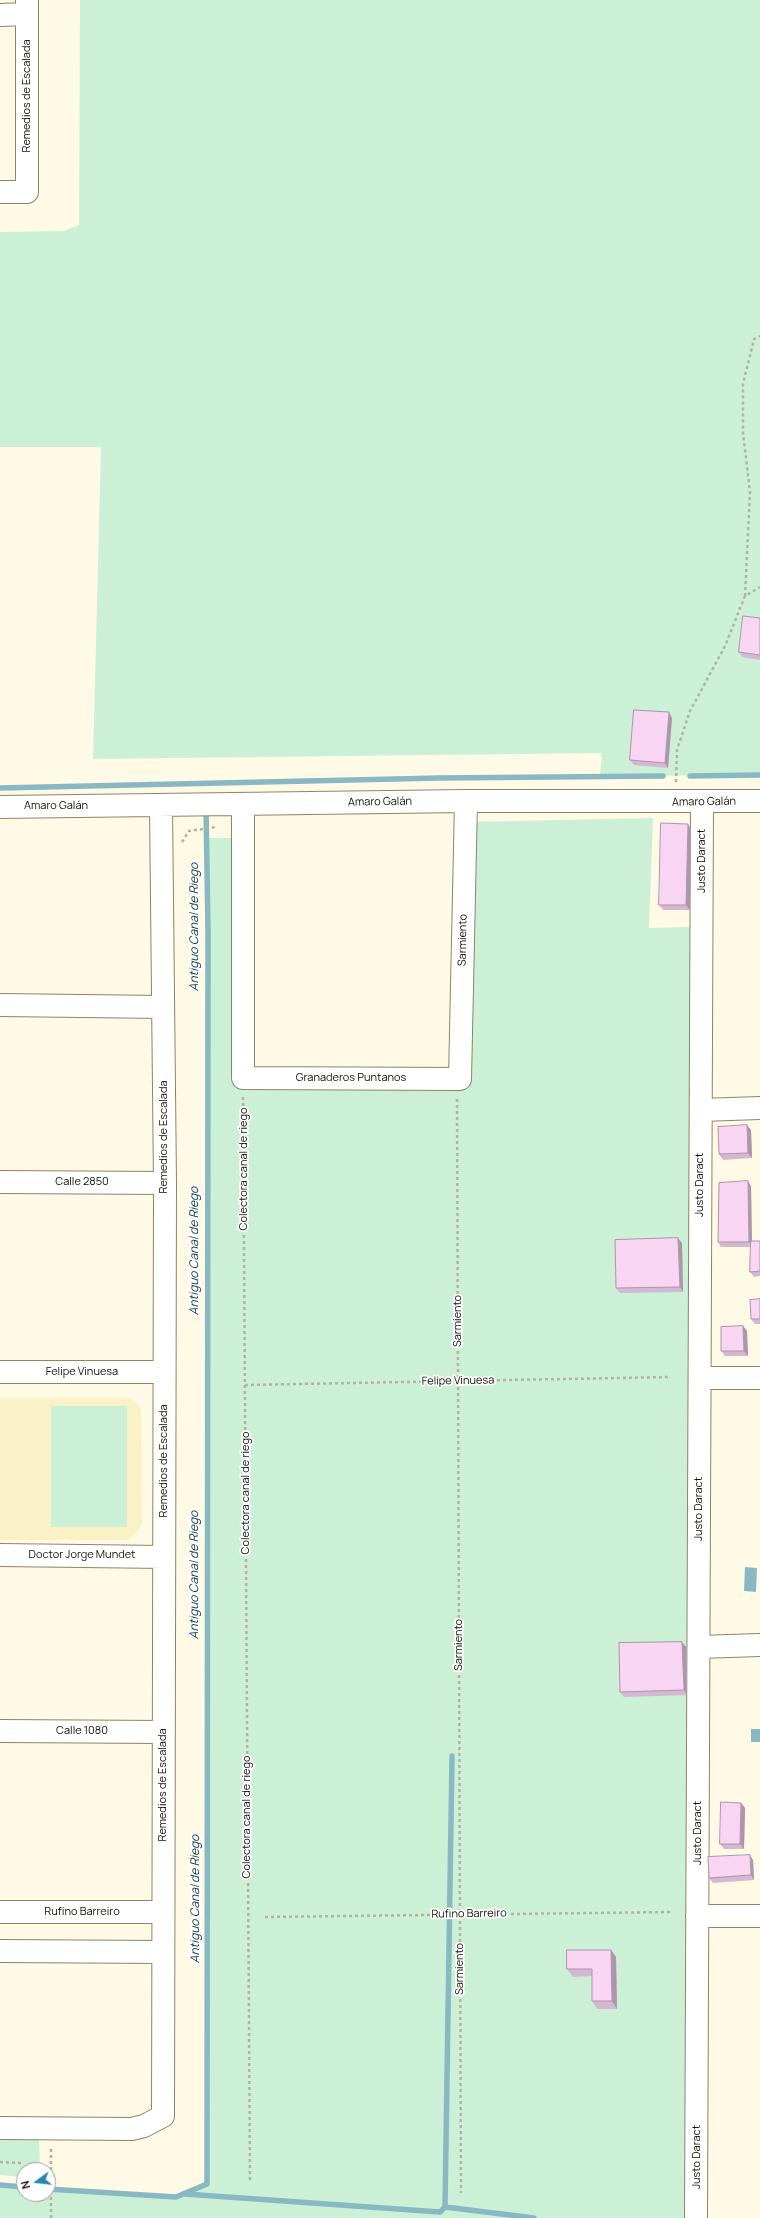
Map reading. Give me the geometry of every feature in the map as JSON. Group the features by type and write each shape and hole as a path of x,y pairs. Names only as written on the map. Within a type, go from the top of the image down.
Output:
{"street":[{"path":"0,15 27,7"},
{"name":"Remedios de Escalada","path":"0,192 27,192 27,7"},
{"name":"Amaro Galán","path":"0,806 161,806 466,801 760,801"},
{"name":"Sarmiento","path":"458,1088 466,801"},
{"name":"Justo Daract","path":"696,2218 702,801"},
{"path":"243,804 243,1078"},
{"name":"Remedios de Escalada","path":"0,2128 132,2129 144,2126 162,2116 165,1183 161,806"},
{"path":"0,1005 163,1007"},
{"name":"Granaderos Puntanos","path":"243,1078 458,1088"},
{"path":"701,1110 760,1108"},
{"name":"Calle 2850","path":"0,1182 165,1183"},
{"name":"Felipe Vinuesa","path":"0,1372 164,1372"},
{"path":"700,1378 760,1378"},
{"name":"Doctor Jorge Mundet","path":"0,1556 164,1557"},
{"path":"699,1647 760,1645"},
{"name":"Calle 1080","path":"0,1731 164,1732"},
{"name":"Rufino Barreiro","path":"0,1912 163,1912"},
{"path":"697,1916 760,1916"},
{"path":"0,1951 163,1952"}],"path":[{"path":"676,802 677,750 690,711 725,646 745,596 750,492 743,433 743,384 754,339 760,336"},
{"path":"745,596 760,587"},
{"path":"199,829 216,827"},
{"name":"Colectora canal de riego","path":"243,1078 250,2181"},
{"name":"Sarmiento","path":"458,1088 461,2193"},
{"name":"Felipe Vinuesa","path":"245,1385 671,1377"},
{"name":"Rufino Barreiro","path":"265,1917 673,1912"},
{"path":"51,2148 51,2218"},
{"path":"0,2162 16,2163"}],"shaded area":[{"path":"0,1398 131,1398 141,1408 142,1525 129,1540 0,1540"}],"green space":[{"path":"80,0 760,0 760,775 600,776 602,753 93,759 101,447 0,447 0,232 64,231 79,225"},
{"path":"653,818 649,928 691,927 685,2218 0,2218 0,2185 16,2186 16,2202 56,2202 56,2190 176,2197 207,2184 209,1509 207,838 242,838 243,1078 459,1079 465,822"},
{"path":"51,1406 127,1406 127,1527 51,1527"},
{"path":"0,2139 39,2139 40,2162 16,2162 16,2176 0,2175"}],"water":[{"path":"745,1567 757,1568 756,1592 744,1591"},
{"path":"751,1729 760,1729 760,1742 751,1742"}],"building":[{"path":"743,616 760,618 760,655 739,652"},
{"path":"634,710 669,712 665,763 630,760"},
{"path":"661,823 688,824 686,905 659,905"},
{"path":"747,1125 748,1153 719,1154 718,1127"},
{"path":"748,1181 749,1242 718,1242 719,1183"},
{"path":"678,1238 680,1287 616,1288 615,1240"},
{"path":"751,1241 760,1241 760,1271 750,1272"},
{"path":"760,1299 760,1319 751,1319 750,1300"},
{"path":"743,1326 744,1351 721,1351 721,1327"},
{"path":"682,1642 684,1690 620,1692 619,1643"},
{"path":"721,1802 741,1803 740,1844 720,1844"},
{"path":"750,1855 751,1875 709,1878 708,1857"},
{"path":"567,1950 611,1950 612,2001 592,2001 592,1969 567,1969"}],"waterway":[{"path":"690,776 760,775"},
{"path":"0,788 439,778 663,776"},
{"name":"Antiguo Canal de Riego","path":"56,2190 176,2197 207,2184 208,930 206,808"},
{"path":"185,2194 440,2212 445,2207 452,1756"},
{"name":"Antiguo Canal de Riego","path":"0,2185 16,2186"},
{"path":"445,2207 534,2218"}]}
